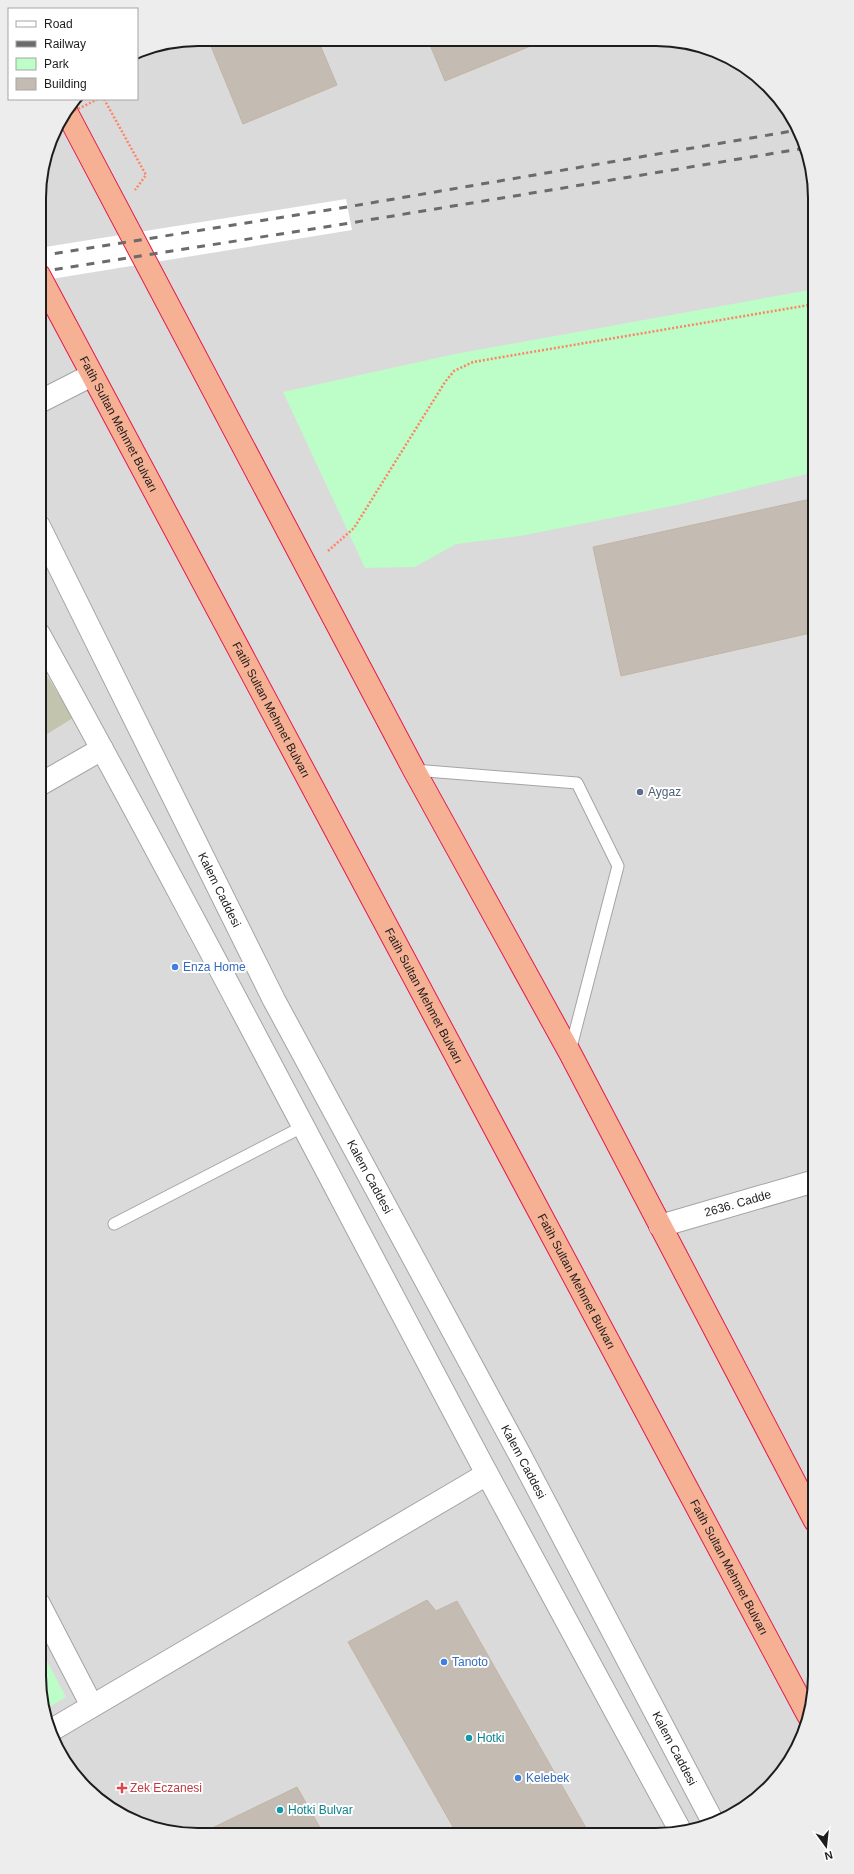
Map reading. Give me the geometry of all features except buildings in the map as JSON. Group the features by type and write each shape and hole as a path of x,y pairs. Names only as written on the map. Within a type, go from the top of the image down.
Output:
{"highway":[{"path":"69,118 414,770 570,1053 808,1508"},
{"name":"Fatih Sultan Mehmet Bulvarı","path":"46,289 804,1708"}],"street":[{"path":"46,398 92,375"},
{"name":"Kalem Caddesi","path":"46,540 274,1000 520,1455 711,1817"},
{"path":"46,647 304,1126 487,1474 678,1826"},
{"path":"46,781 102,749"},
{"name":"2636. Cadde","path":"660,1226 808,1183"},
{"path":"55,1728 487,1474"},
{"path":"46,1617 92,1706"}],"lane":[{"path":"414,770 577,784 618,866 570,1053"},
{"path":"114,1224 304,1126"}],"path":[{"path":"74,111 96,100"},
{"path":"105,100 146,175 119,212"},
{"path":"307,568 354,528 445,382 454,371 473,362 808,305"}],"shaded area":[{"path":"179,47 675,47 705,54 732,66 756,84 777,106 788,122 803,159 808,188 808,1686 800,1725 788,1752 777,1768 756,1790 732,1808 695,1823 666,1828 179,1827 149,1820 122,1808 98,1790 77,1768 66,1752 51,1715 46,1686 46,188 54,149 66,122 82,100 138,100 138,59 159,51"},
{"path":"46,674 73,718 46,735"}],"green space":[{"path":"808,290 808,474 682,504 520,536 456,544 415,567 365,568 283,392 455,354"},
{"path":"46,1659 66,1697 49,1707 46,1686"}],"pier":[{"path":"346,199 352,230 46,280 46,247"}],"railway":[{"path":"46,255 347,207 792,131"},
{"path":"46,271 350,223 800,149"}],"place":[{"name":"Aygaz","path":"640,792"},
{"name":"Enza Home","path":"175,967"},
{"name":"Tanoto","path":"444,1662"},
{"name":"Hotki","path":"469,1738"},
{"name":"Kelebek","path":"518,1778"},
{"name":"Zek Eczanesi","path":"122,1788"},
{"name":"Hotki Bulvar","path":"280,1810"}]}
